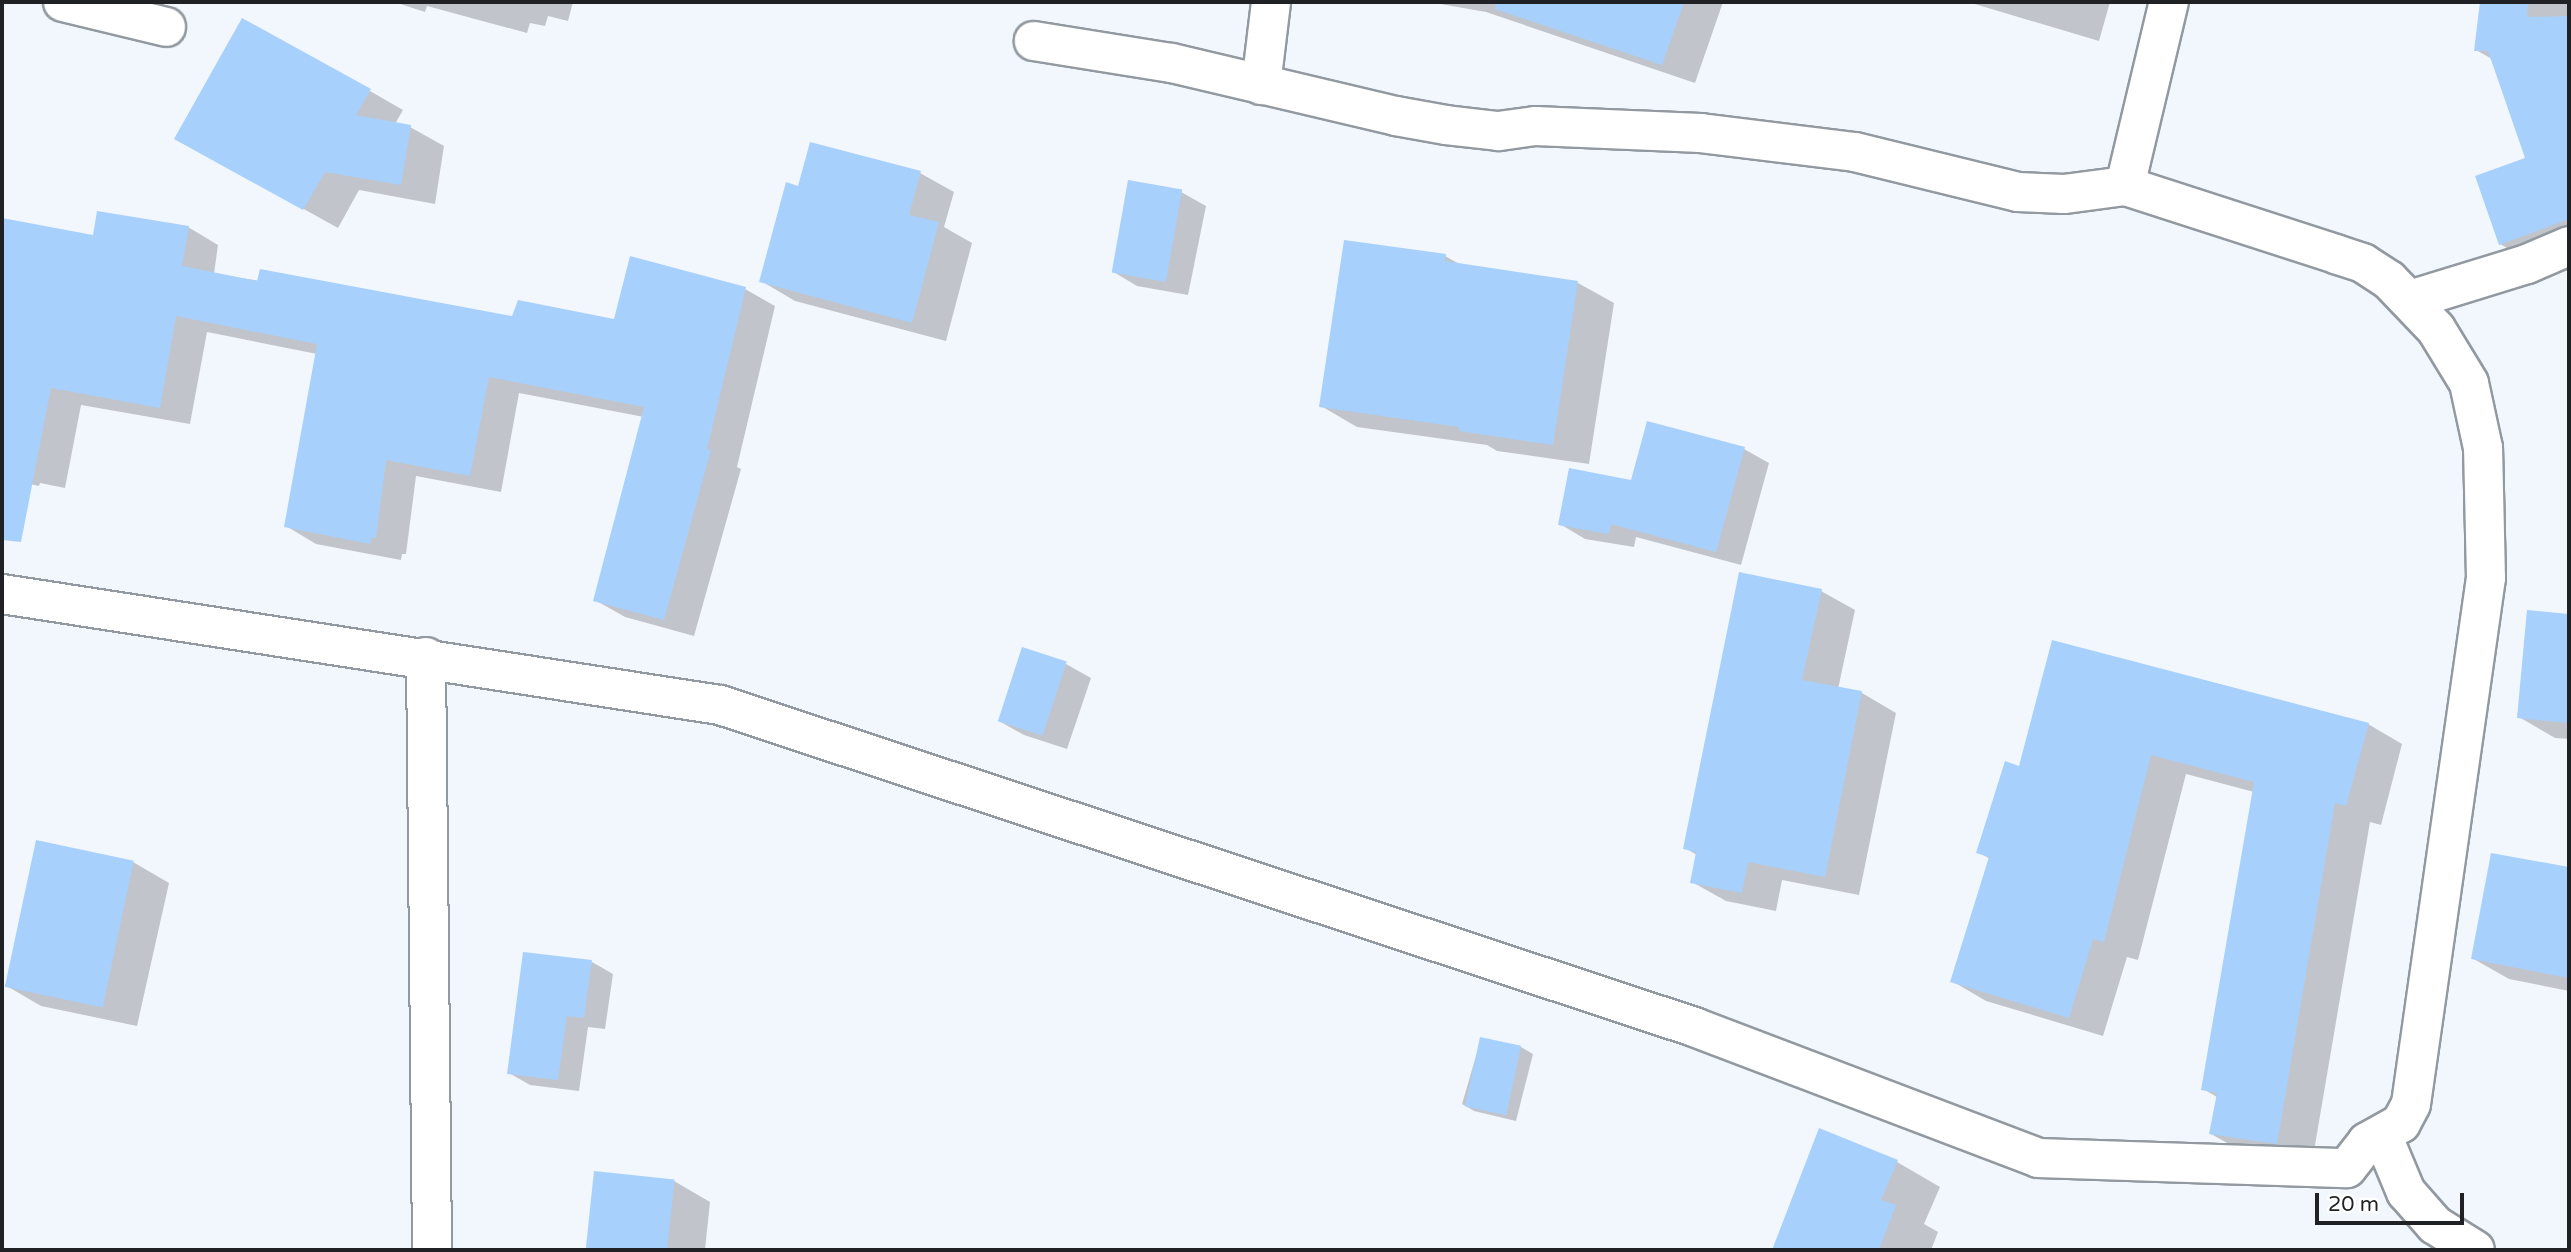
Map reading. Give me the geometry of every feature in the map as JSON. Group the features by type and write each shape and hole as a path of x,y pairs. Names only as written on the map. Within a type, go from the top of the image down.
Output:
{"street":[{"path":"63,2 166,27"},
{"path":"1261,85 1271,2"},
{"path":"2125,186 2169,2"},
{"path":"2,594 426,657 720,705 1694,1027 2038,1158 2347,1168 2367,1142 2383,1136 2401,1124 2411,1104 2486,578 2483,448 2469,383 2442,338 2389,280 2362,263 2125,186 2064,194 2018,192 1855,152 1701,133 1559,126 1498,131 1396,116 1171,63 1034,41"},
{"path":"2410,300 2527,264 2569,246"},
{"path":"426,657 432,1250"},
{"path":"2383,1136 2406,1192 2435,1225 2475,1250"}],"building":[{"path":"1496,2 1684,2 1662,65 1495,9"},
{"path":"2480,2 2528,2 2527,17 2569,16 2569,219 2499,245 2475,176 2525,158 2488,51 2474,51"},
{"path":"242,18 371,89 356,115 411,125 401,185 325,172 303,210 174,139"},
{"path":"810,142 921,171 909,215 939,222 912,323 759,282 786,182 798,186"},
{"path":"1128,180 1182,190 1166,282 1112,273"},
{"path":"97,211 189,226 182,266 257,281 260,269 512,316 518,300 614,319 630,256 746,287 707,449 711,450 664,620 593,601 644,407 489,377 470,476 386,460 376,538 372,537 370,544 284,527 317,344 176,316 160,408 51,388 21,542 2,540 2,218 93,235"},
{"path":"1344,240 1446,254 1445,261 1578,281 1553,445 1459,431 1459,427 1319,407"},
{"path":"1647,421 1745,447 1716,552 1611,524 1609,534 1558,525 1569,468 1631,480"},
{"path":"1739,572 1822,589 1802,680 1862,691 1825,877 1748,862 1742,893 1690,883 1696,852 1683,849"},
{"path":"2527,610 2569,614 2569,723 2517,718"},
{"path":"2052,640 2369,723 2346,806 2335,803 2277,1144 2209,1134 2217,1093 2201,1090 2254,782 2151,755 2104,942 2093,939 2069,1018 1950,982 1989,857 1976,853 2005,761 2019,766"},
{"path":"1022,647 1067,662 1043,736 998,721"},
{"path":"36,840 134,861 103,1008 5,987"},
{"path":"2491,853 2569,867 2569,978 2471,959"},
{"path":"523,952 592,960 584,1018 567,1016 558,1080 507,1074"},
{"path":"1480,1037 1521,1046 1506,1115 1465,1106"},
{"path":"1819,1128 1898,1160 1881,1200 1896,1205 1879,1250 1772,1250"},
{"path":"594,1171 675,1179 667,1250 586,1250"}]}
